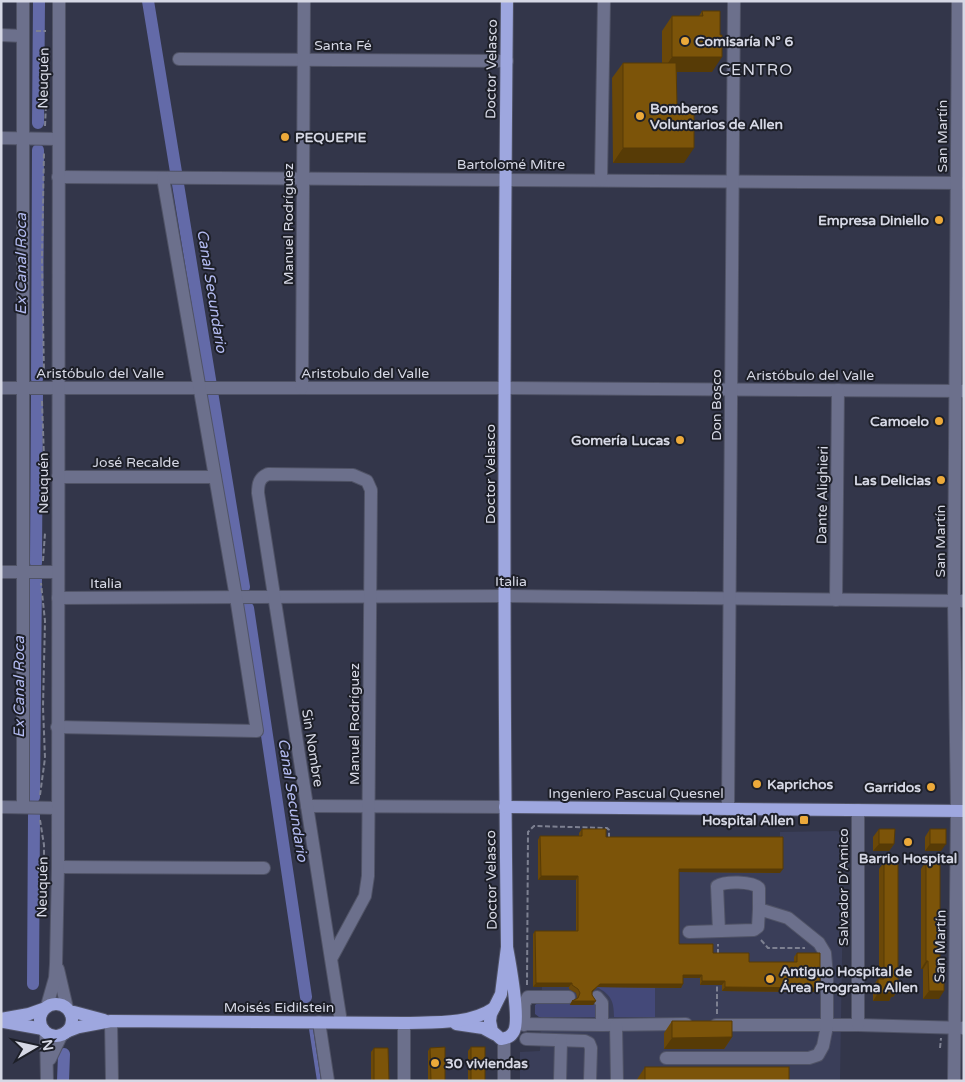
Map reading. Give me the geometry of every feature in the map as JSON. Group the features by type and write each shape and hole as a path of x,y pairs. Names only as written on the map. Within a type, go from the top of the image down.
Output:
{"main road":[{"name":"Doctor Velasco","path":"507,1 505,179 505,807 507,947 518,1021"},
{"name":"Ingeniero Pascual Quesnel","path":"505,807 960,811"},
{"name":"Doctor Velasco","path":"499,1036 491,1028 490,1021 501,994 507,947"},
{"path":"495,1007 506,1003 512,1007 518,1021 512,1035 499,1036"},
{"name":"Moisés Eidilstein","path":"45,1008 57,1004 74,1012 111,1021"},
{"name":"Moisés Eidilstein","path":"1,1020 44,1031 51,1035 64,1033 84,1025 111,1021 446,1022 480,1015 495,1007"},
{"path":"1,1020 29,1014 45,1008"},
{"path":"44,1031 40,1019 45,1008"},
{"path":"64,1033 71,1022 68,1010"},
{"name":"Moisés Eidilstein","path":"446,1022 483,1028 499,1036"}],"street":[{"path":"23,1 23,807"},
{"name":"Neuquén","path":"45,1008 55,978 58,867 58,177 51,139 59,1"},
{"name":"Manuel Rodríguez","path":"302,388 304,1"},
{"path":"601,180 604,1"},
{"name":"Don Bosco","path":"728,809 734,1"},
{"name":"San Martín","path":"954,1081 959,1028 960,811 960,182 958,1"},
{"path":"1,36 23,36"},
{"name":"Santa Fé","path":"179,59 506,61"},
{"path":"1,138 51,139"},
{"name":"Bartolomé Mitre","path":"58,177 960,182"},
{"path":"57,727 257,730 236,597 163,178"},
{"name":"Aristóbulo del Valle","path":"1,388 226,387"},
{"name":"Aristobulo del Valle","path":"226,387 505,388"},
{"name":"Aristóbulo del Valle","path":"505,388 960,391"},
{"name":"Dante Alighieri","path":"836,600 838,390"},
{"name":"Manuel Rodríguez","path":"261,478 272,473 353,475 367,481 370,486 368,876 366,891 361,904 331,959"},
{"name":"José Recalde","path":"58,477 215,477"},
{"name":"Sin Nombre","path":"261,478 258,493 341,1022"},
{"path":"1,572 58,572"},
{"name":"Italia","path":"58,598 505,596 959,601"},
{"name":"Ingeniero Pascual Quesnel","path":"307,806 505,807"},
{"path":"1,807 58,808"},
{"name":"Salvador D'Amico","path":"858,810 858,1025"},
{"path":"58,867 264,868"},
{"path":"689,932 754,930 758,927 759,909 759,888 755,884 723,883 717,886 718,931"},
{"path":"666,1058 809,1058 818,1055 823,1046 827,1026 828,977 825,953 819,943 788,918 759,909"},
{"name":"Neuquén","path":"56,964 68,1010"},
{"path":"570,997 528,997 518,1021 602,1026 655,1024 858,1025 959,1028"},
{"path":"597,997 602,1003 602,1026"},
{"path":"111,1021 112,1081"},
{"path":"319,1022 328,1081"},
{"path":"404,1023 404,1081"},
{"path":"616,1025 617,1081"},
{"path":"44,1031 47,1075"},
{"path":"47,1075 56,1044 64,1033"},
{"name":"Doctor Velasco","path":"499,1036 504,1081"},
{"path":"526,1039 585,1041 589,1043 591,1048 590,1081"},
{"path":"560,1081 561,1041"}],"path":[{"path":"46,98 51,139 42,259 45,368 42,401 46,488"},
{"path":"44,918 44,845 39,799 45,758 43,707 45,621 41,584 46,529"},
{"path":"528,997 526,982 528,832 534,826 607,828 609,830 609,837"},
{"path":"754,930 768,948 821,948"},
{"path":"718,931 718,959"},
{"path":"708,1025 718,978"}],"shaded area":[{"path":"837,831 844,835 840,1081 520,1081 520,1052 540,1051 542,986 576,934 576,880 538,880 538,840 780,841 780,832"},
{"path":"597,987 655,988 655,1017 614,1017 611,999"},
{"path":"569,1001 570,1005 597,1005 597,1017 539,1017 535,1014 535,1005 539,1002"}],"building":[{"path":"702,11 720,11 722,57 672,57 672,16 703,16"},
{"name":"Bomberos Voluntarios de Allen","path":"623,63 676,63 677,106 694,106 694,148 623,148"},
{"path":"582,829 606,829 606,837 783,837 783,869 679,869 679,944 713,944 713,953 749,953 749,962 797,962 797,953 820,953 820,988 725,987 725,981 702,981 702,975 683,975 683,984 600,984 592,991 596,1001 572,1001 578,998 580,993 572,983 536,983 535,931 578,931 578,876 541,876 540,836 582,836"},
{"path":"879,829 895,829 894,844 879,844"},
{"path":"930,829 946,829 946,844 930,844"},
{"path":"926,861 940,861 940,977 944,977 944,991 929,991 928,961 926,961"},
{"path":"884,862 898,862 898,990 894,990 894,993 878,993 878,979 884,979"},
{"path":"672,1021 732,1021 732,1037 672,1038"},
{"path":"445,1047 445,1081 431,1081 430,1048"},
{"path":"471,1047 485,1047 485,1081 471,1081"},
{"path":"374,1048 388,1048 389,1081 374,1081"},
{"path":"645,1067 789,1067 789,1081 645,1081"}],"waterway":[{"name":"Ex Canal Roca","path":"38,123 39,1"},
{"name":"Canal Secundario","path":"148,1 244,587"},
{"name":"Ex Canal Roca","path":"37,379 38,150"},
{"name":"Ex Canal Roca","path":"36,563 37,393"},
{"name":"Ex Canal Roca","path":"34,797 36,577"},
{"name":"Canal Secundario","path":"248,608 306,997"},
{"name":"Ex Canal Roca","path":"33,984 34,815"},
{"path":"311,1029 319,1081"},
{"name":"Ex Canal Roca","path":"63,1081 64,1054"}],"place":[{"name":"Comisaría N° 6","path":"685,41"},
{"name":"Bomberos Voluntarios de Allen","path":"640,116"},
{"name":"PEQUEPIE","path":"285,137"},
{"name":"Empresa Diniello","path":"939,220"},
{"name":"Camoelo","path":"939,421"},
{"name":"Gomería Lucas","path":"680,440"},
{"name":"Las Delicias","path":"941,480"},
{"name":"Kaprichos","path":"757,784"},
{"name":"Garridos","path":"931,787"},
{"name":"Hospital Allen","path":"804,820"},
{"name":"Barrio Hospital","path":"908,842"},
{"name":"Antiguo Hospital de Área Programa Allen","path":"770,979"},
{"name":"30 viviendas","path":"435,1063"}],"district":[{"name":"CENTRO","path":"756,69"}]}
